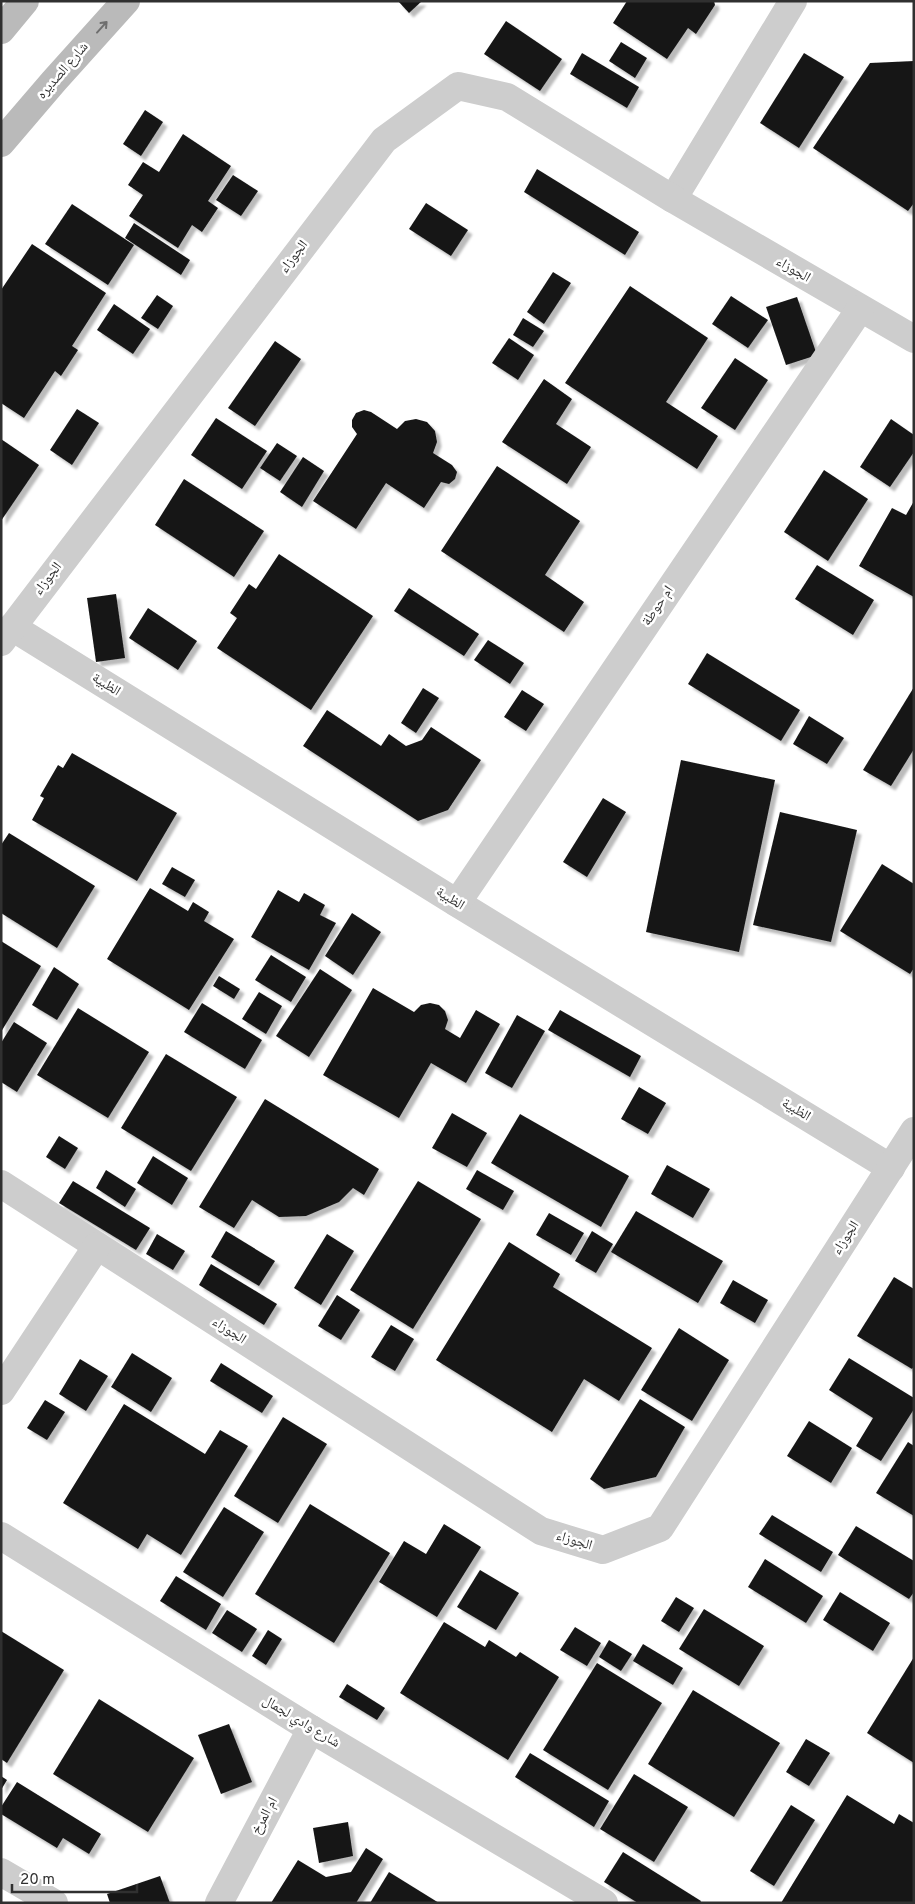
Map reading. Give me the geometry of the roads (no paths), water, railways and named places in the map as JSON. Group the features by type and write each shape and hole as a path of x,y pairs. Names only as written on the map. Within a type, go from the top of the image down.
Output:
{"main road":[{"path":"1,30 25,1"},
{"name":"شارع الصديره","path":"1,143 126,1"}],"street":[{"path":"673,199 793,1"},
{"name":"الجوزاء","path":"7,634 384,140 458,86 507,97 673,199 914,339"},
{"name":"ام حوطة","path":"457,903 860,309"},
{"name":"الظبية","path":"7,634 457,903 891,1168"},
{"name":"الجوزاء","path":"1,1184 542,1531 604,1550 660,1528 914,1131"},
{"path":"1,1392 97,1246"},
{"name":"شارع وادي لجمال","path":"1,1536 311,1729 604,1903"},
{"name":"ام المرخ","path":"219,1903 311,1729"},
{"path":"1,1872 54,1903"}]}
